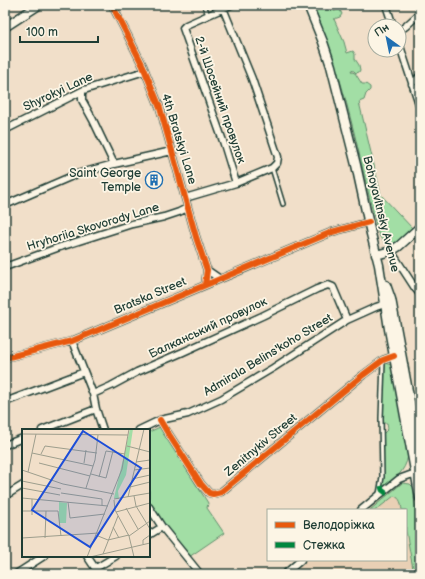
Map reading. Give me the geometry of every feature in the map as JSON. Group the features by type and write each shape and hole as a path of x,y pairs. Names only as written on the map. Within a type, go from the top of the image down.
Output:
{"main road":[{"path":"5,27 39,5"},
{"name":"Bohoyavltnsky Avenue","path":"308,5 331,66 353,152 376,255 391,299 420,456"},
{"path":"376,255 391,251 399,246 420,227"},
{"path":"379,265 394,356 418,473 420,498"}],"street":[{"name":"4th Bratskyi Lane","path":"112,5 145,71 160,108 196,237 207,270 205,285"},
{"path":"208,15 231,5"},
{"path":"386,5 390,18"},
{"path":"185,198 236,183 272,168 278,163 278,157 252,79 223,8"},
{"path":"407,25 420,13"},
{"name":"2-й Шосейний провулок","path":"208,15 186,25 183,28 224,144 236,183"},
{"path":"404,58 420,107"},
{"name":"Shyrokyi Lane","path":"5,130 82,91 145,71"},
{"path":"412,84 420,76"},
{"path":"82,91 82,100 114,164"},
{"path":"5,205 77,174 172,151"},
{"name":"Hryhoriia Skovorody Lane","path":"5,267 57,248 132,224 164,217 188,208"},
{"name":"Bratska Street","path":"5,358 72,341 332,232 369,222"},
{"path":"391,251 420,294"},
{"path":"207,270 220,279"},
{"name":"Балканський провулок","path":"93,394 137,372 328,285 333,287 347,320"},
{"name":"Admirala Belins'koho Street","path":"141,429 160,420 188,414 221,400 347,320 385,304"},
{"path":"72,341 93,394 103,429"},
{"name":"Zenitnykiv Street","path":"160,420 209,493 213,494 221,492 363,375 383,360 394,356"},
{"path":"5,402 84,372"},
{"path":"45,429 96,409"},
{"path":"5,445 22,438"},
{"path":"362,509 399,479 418,473"},
{"path":"5,496 22,486"},
{"path":"150,509 162,527 200,574"},
{"path":"150,534 162,527"},
{"path":"16,574 42,557"},
{"path":"89,557 97,571 115,557"},
{"path":"285,574 300,561"}],"lane":[{"path":"204,5 208,15"},
{"path":"272,168 283,204"},
{"path":"379,496 382,477 381,418 383,360"}],"shaded area":[{"path":"398,483 406,483 415,489 420,514 420,574 289,574 305,561 407,561 407,509 366,509"}],"green space":[{"path":"313,5 339,5 334,9 334,11 340,10 342,14 340,17 334,19 347,53 353,51 360,70 356,73 351,70 355,73 362,84 366,84 370,87 370,90 366,94 364,100 359,102 381,195 413,229 395,244 387,244 378,233 343,89"},
{"path":"385,363 391,365 393,369 408,456 407,462 402,471 382,490 383,434 388,429 387,423 383,423"},
{"path":"160,427 208,503 207,508 224,533 189,557 163,526 150,506 150,432"},
{"path":"402,483 410,484 415,489 414,498 420,528 420,574 414,574 407,536 407,509 402,509 401,503 394,496 377,509 371,509"}],"marked path":[{"path":"381,486 382,490 389,493"}],"cycle path":[{"path":"112,5 143,66 160,108 196,237 207,270 205,285"},
{"path":"5,358 72,341 332,232 369,222"},
{"path":"160,420 201,484 209,493 213,494 221,492 363,375 383,360 394,356"}],"place":[{"name":"Saint George Temple","path":"154,180"}]}
